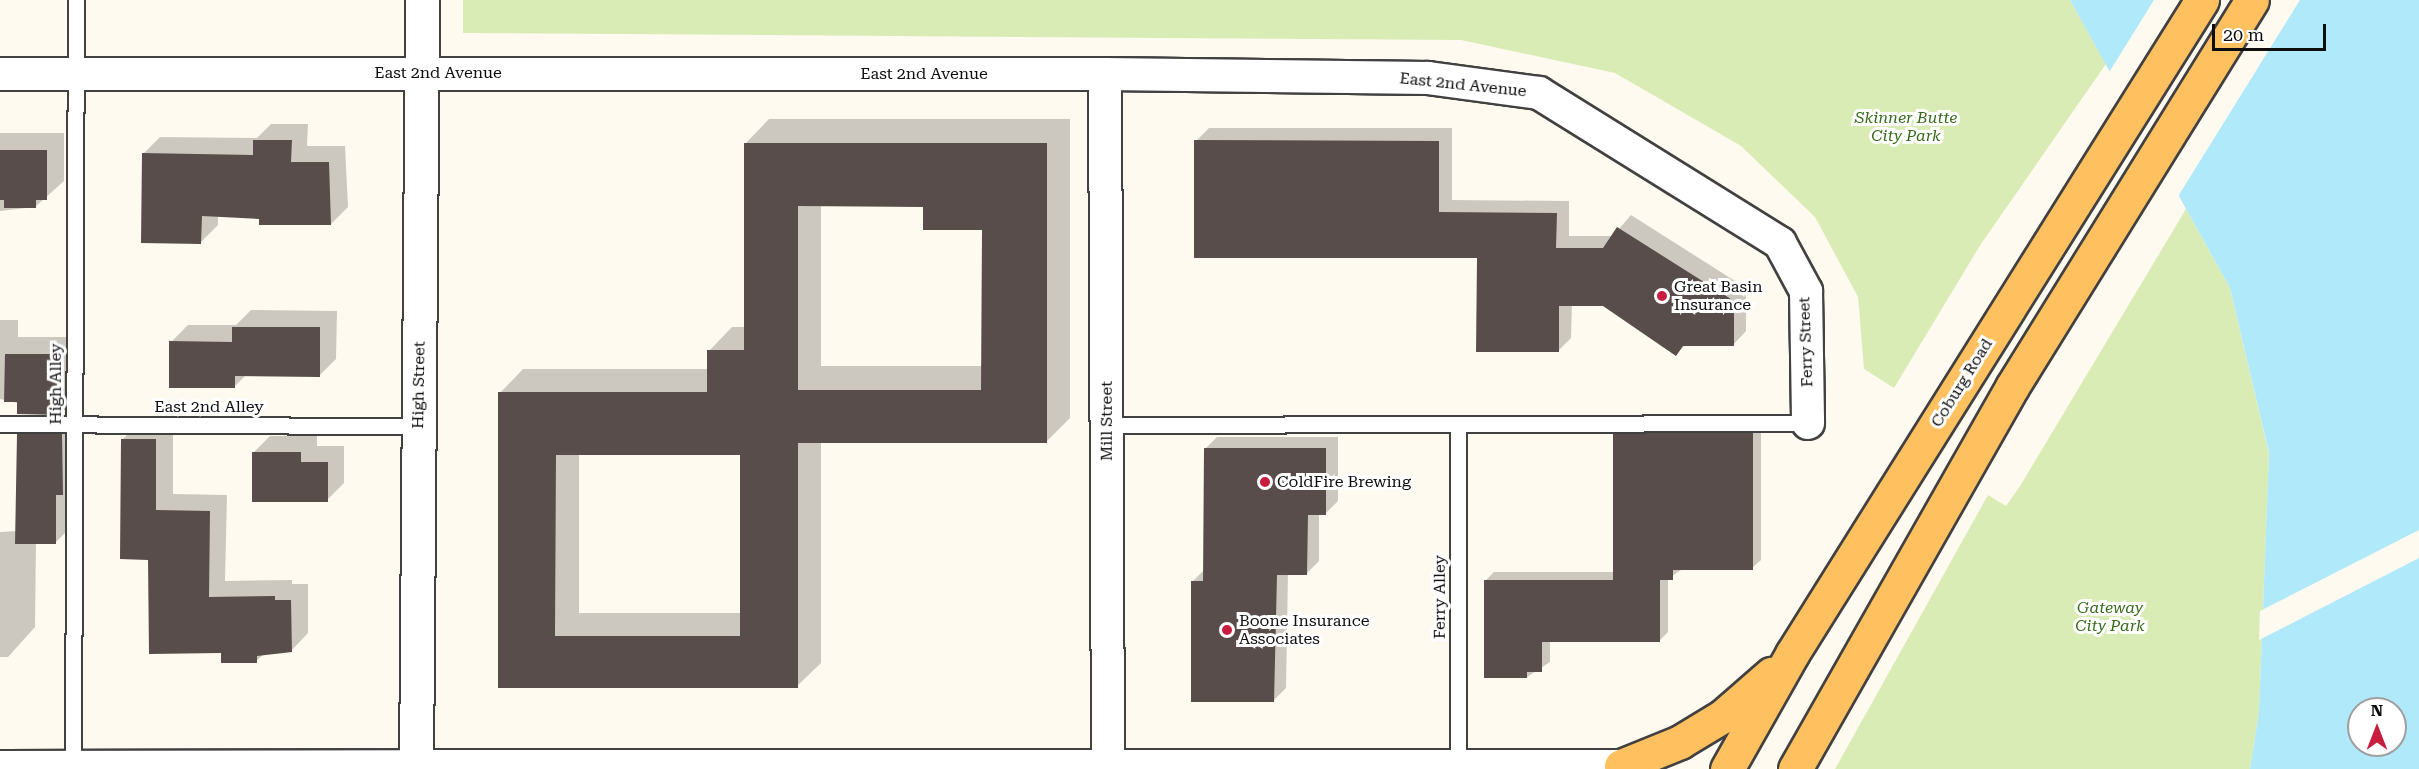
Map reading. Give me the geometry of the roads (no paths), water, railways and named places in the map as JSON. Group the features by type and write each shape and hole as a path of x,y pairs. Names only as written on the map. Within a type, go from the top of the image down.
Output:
{"main road":[{"name":"Coburg Road","path":"1727,769 1792,654 2202,0"},
{"path":"1795,769 2012,387 2252,0"},
{"path":"1623,768 1680,742 1723,716 1792,654"}],"street":[{"name":"High Street","path":"416,768 422,0"},
{"name":"East 2nd Avenue","path":"0,74 1105,74 1428,78 1539,93 1780,243 1793,263"},
{"name":"Mill Street","path":"1105,74 1108,767"},
{"name":"Ferry Street","path":"1793,263 1806,291 1809,423"},
{"path":"0,767 1623,768"}],"lane":[{"name":"High Alley","path":"73,768 76,0"},
{"path":"1107,425 1809,423"},
{"name":"East 2nd Alley","path":"0,424 419,426"},
{"name":"Ferry Alley","path":"1458,424 1458,768"}],"water":[{"path":"2070,0 2419,0 2419,769 2250,769 2259,712 2269,453 2230,288"}],"place":[{"name":"Great Basin Insurance","path":"1662,296"},
{"name":"ColdFire Brewing","path":"1265,482"},
{"name":"Boone Insurance Associates","path":"1227,630"}],"park label":[{"name":"Skinner Butte City Park","path":"1906,127"},
{"name":"Gateway City Park","path":"2110,617"}]}
